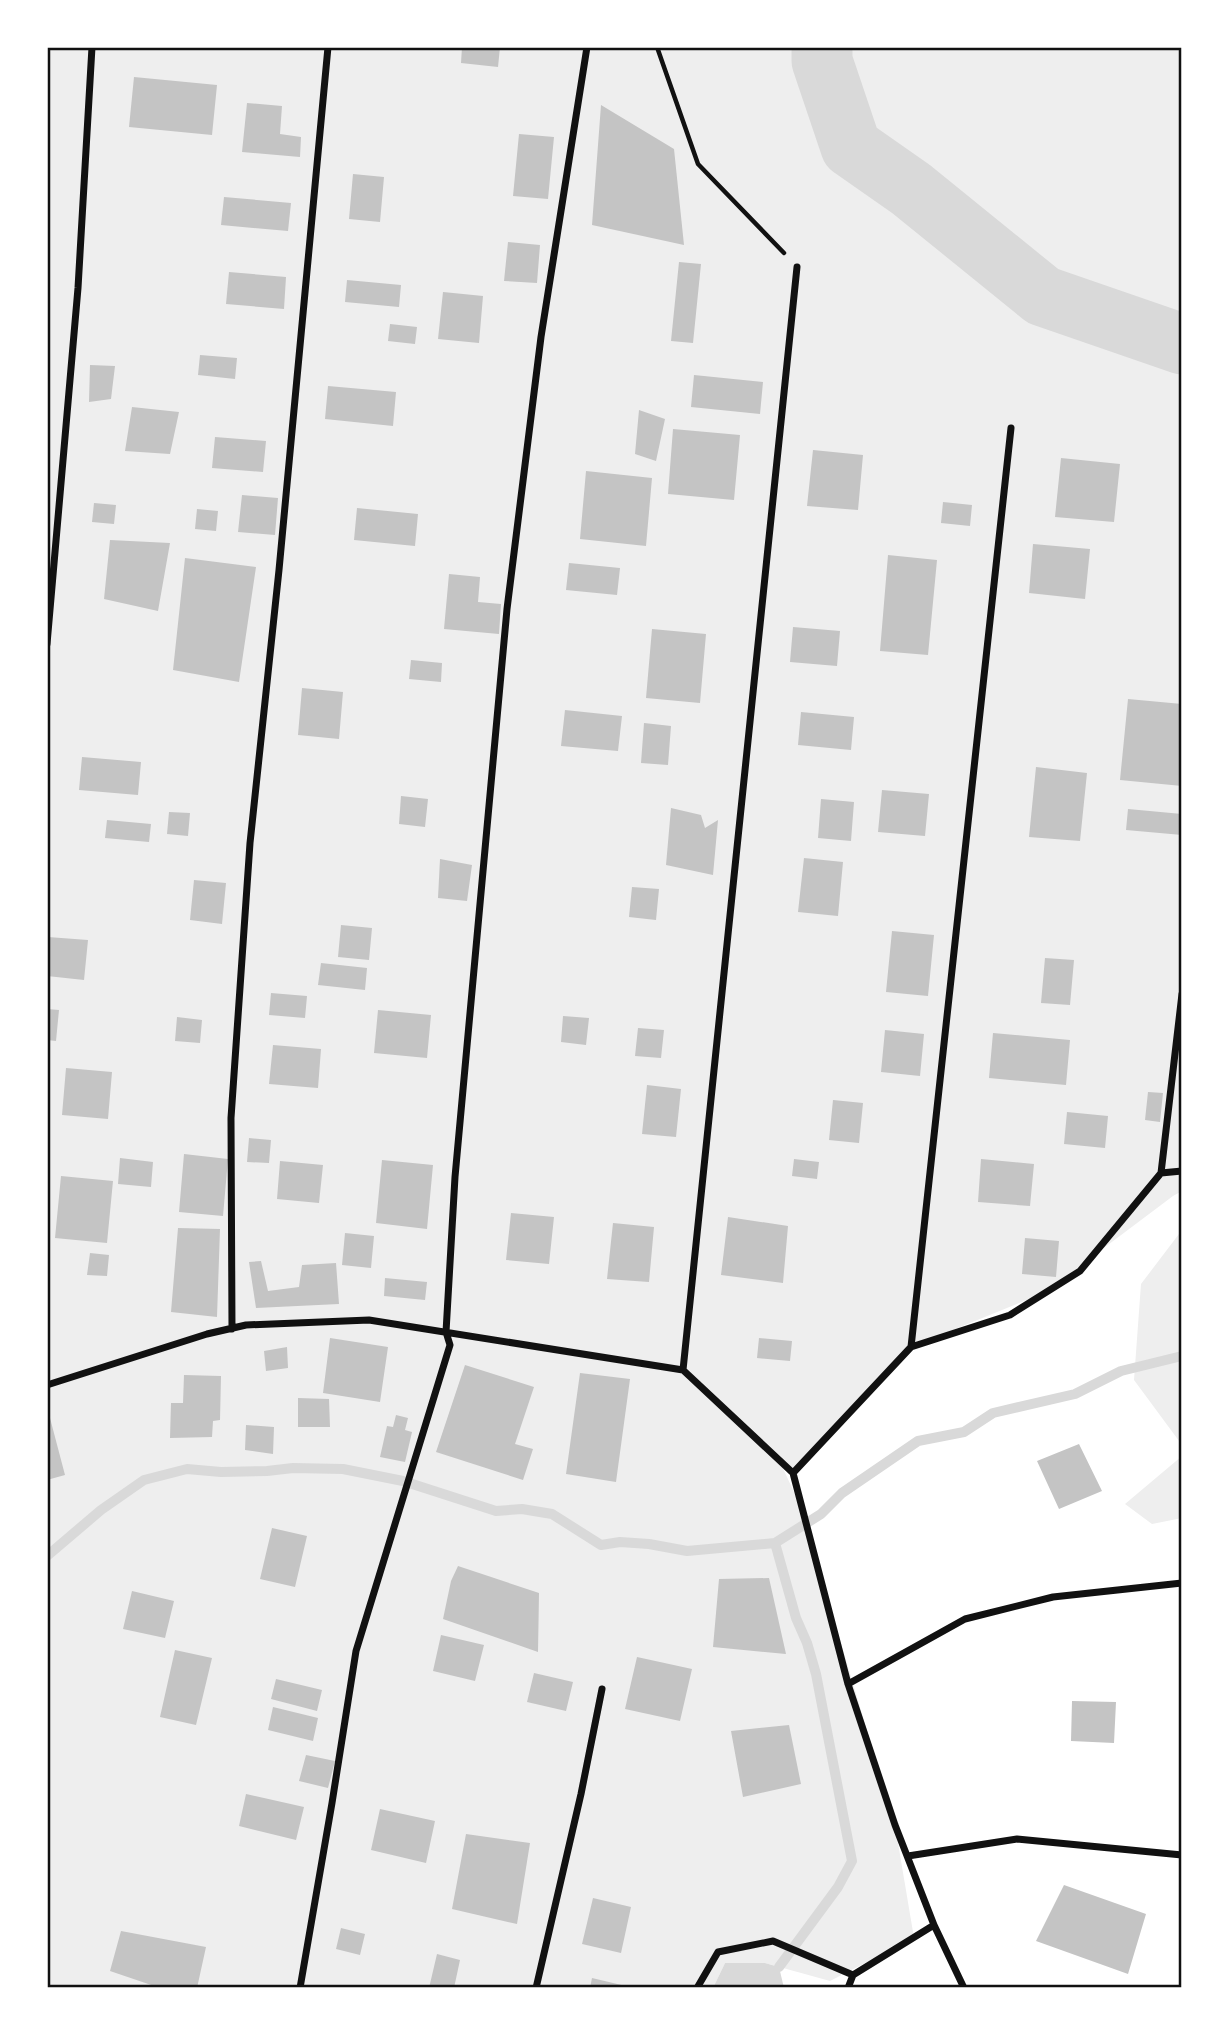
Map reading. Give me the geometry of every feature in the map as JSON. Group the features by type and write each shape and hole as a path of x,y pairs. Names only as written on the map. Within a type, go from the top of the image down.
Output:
{"street":[{"path":"47,644 78,288 92,47"},
{"path":"232,1329 231,1118 250,843 287,488 328,47"},
{"path":"300,1988 356,1651 450,1345 446,1332 455,1177 507,608 541,337 587,47"},
{"path":"683,1370 797,267"},
{"path":"911,1347 1011,428"},
{"path":"793,1473 911,1347 1010,1315 1080,1271 1161,1173 1182,994"},
{"path":"1161,1173 1182,1171"},
{"path":"47,1385 207,1334 246,1325 369,1320 683,1370 793,1473 848,1684 895,1825 934,1925 964,1988"},
{"path":"848,1684 965,1619 1053,1597 1182,1583"},
{"path":"536,1988 581,1794 602,1689"},
{"path":"908,1856 1017,1839 1182,1855"},
{"path":"848,1988 853,1975 934,1925"},
{"path":"697,1988 718,1952 773,1941 853,1975"}],"path":[{"path":"657,47 698,164 797,267"}],"shaded area":[{"path":"47,47 655,47 671,79 659,47 1182,47 1182,1191 1044,1293 911,1347 793,1473 780,1462 800,1505 895,1825 914,1938 830,1981 765,1963 725,1963 713,1988 47,1988"},
{"path":"1182,1230 1182,1445 1134,1380 1141,1284"},
{"path":"1182,1456 1182,1518 1152,1524 1125,1504"},
{"path":"725,1963 765,1963 779,1967 784,1988 713,1988"}],"building":[{"path":"462,47 500,47 498,67 461,63"},
{"path":"134,77 217,85 212,135 129,127"},
{"path":"247,103 282,106 280,134 301,137 300,157 242,152"},
{"path":"601,105 674,149 684,245 592,225"},
{"path":"519,134 554,137 548,199 513,196"},
{"path":"353,174 384,177 380,222 349,219"},
{"path":"224,197 291,203 288,231 221,225"},
{"path":"508,242 540,245 537,283 504,281"},
{"path":"679,262 701,264 693,343 671,341"},
{"path":"229,272 286,277 284,309 226,304"},
{"path":"347,280 401,285 399,307 345,302"},
{"path":"443,292 483,296 479,343 438,339"},
{"path":"390,324 417,327 415,344 388,341"},
{"path":"200,355 237,358 235,379 198,375"},
{"path":"90,365 115,366 111,399 89,402"},
{"path":"694,375 763,382 760,414 691,407"},
{"path":"328,386 396,392 393,426 325,419"},
{"path":"132,407 179,412 170,454 125,451"},
{"path":"639,410 665,419 656,461 635,454"},
{"path":"673,429 740,435 734,500 668,494"},
{"path":"215,437 266,441 263,472 212,468"},
{"path":"813,450 863,455 858,510 807,506"},
{"path":"1061,458 1120,464 1114,522 1055,517"},
{"path":"586,471 652,478 646,546 580,539"},
{"path":"242,495 278,498 275,535 238,532"},
{"path":"943,502 972,505 970,526 941,523"},
{"path":"94,503 116,505 114,524 92,522"},
{"path":"357,508 418,514 415,546 354,540"},
{"path":"197,509 218,511 216,531 195,529"},
{"path":"110,540 170,543 158,611 104,599"},
{"path":"1033,544 1090,549 1085,599 1029,593"},
{"path":"888,555 937,560 928,655 880,651"},
{"path":"185,558 256,567 239,682 173,670"},
{"path":"569,563 620,568 617,595 566,590"},
{"path":"449,574 480,577 478,602 501,604 499,634 444,629"},
{"path":"793,627 840,631 837,666 790,662"},
{"path":"652,629 706,634 700,703 646,698"},
{"path":"411,660 442,663 441,682 409,679"},
{"path":"302,688 343,692 339,739 298,735"},
{"path":"1128,699 1182,704 1182,786 1120,780"},
{"path":"565,710 622,716 618,751 561,746"},
{"path":"801,712 854,717 851,750 798,745"},
{"path":"644,723 671,726 668,765 641,763"},
{"path":"82,757 141,762 138,795 79,790"},
{"path":"1036,767 1087,773 1080,841 1029,837"},
{"path":"882,790 929,794 925,836 878,832"},
{"path":"401,796 428,799 425,827 399,824"},
{"path":"821,799 854,802 851,841 818,838"},
{"path":"671,808 701,815 705,828 718,820 713,875 666,865"},
{"path":"1128,809 1182,814 1182,835 1126,830"},
{"path":"169,812 190,813 188,836 167,834"},
{"path":"107,820 151,824 149,842 105,838"},
{"path":"804,858 843,862 838,916 798,912"},
{"path":"440,859 472,865 467,901 438,898"},
{"path":"194,880 226,883 222,924 190,920"},
{"path":"632,887 659,889 656,920 629,917"},
{"path":"341,925 372,928 369,960 338,957"},
{"path":"892,931 934,935 928,996 886,992"},
{"path":"48,937 88,940 84,980 47,976"},
{"path":"1045,958 1074,960 1070,1005 1041,1003"},
{"path":"321,963 367,968 365,990 318,985"},
{"path":"271,993 307,996 305,1018 269,1015"},
{"path":"47,1009 59,1010 56,1041 47,1040"},
{"path":"378,1010 431,1015 427,1058 374,1053"},
{"path":"563,1016 589,1018 586,1045 561,1042"},
{"path":"177,1017 202,1020 200,1043 175,1041"},
{"path":"638,1028 664,1030 661,1058 635,1056"},
{"path":"885,1030 924,1034 920,1076 881,1072"},
{"path":"993,1033 1070,1040 1066,1085 989,1078"},
{"path":"273,1045 321,1049 318,1088 269,1084"},
{"path":"66,1068 112,1072 108,1119 62,1115"},
{"path":"647,1085 681,1089 676,1137 642,1134"},
{"path":"1148,1092 1163,1093 1160,1122 1145,1120"},
{"path":"833,1100 863,1103 859,1143 829,1140"},
{"path":"1067,1112 1108,1116 1105,1148 1064,1144"},
{"path":"249,1138 271,1140 269,1163 247,1162"},
{"path":"184,1154 228,1159 223,1216 179,1212"},
{"path":"120,1158 153,1162 151,1187 118,1184"},
{"path":"794,1159 819,1162 817,1179 792,1176"},
{"path":"981,1159 1034,1164 1030,1206 978,1202"},
{"path":"382,1160 433,1165 427,1229 376,1223"},
{"path":"280,1161 323,1165 319,1203 277,1199"},
{"path":"61,1176 113,1181 107,1243 55,1238"},
{"path":"511,1213 554,1217 549,1264 506,1260"},
{"path":"728,1217 788,1226 783,1283 721,1275"},
{"path":"613,1223 654,1227 649,1282 607,1279"},
{"path":"178,1228 220,1229 217,1317 171,1312"},
{"path":"345,1233 374,1236 371,1268 342,1265"},
{"path":"1025,1238 1059,1241 1056,1277 1022,1274"},
{"path":"90,1253 109,1255 107,1276 87,1275"},
{"path":"261,1261 268,1291 299,1287 302,1265 336,1263 339,1304 256,1308 249,1262"},
{"path":"385,1278 427,1282 425,1300 384,1296"},
{"path":"330,1338 388,1347 380,1402 323,1393"},
{"path":"759,1338 792,1341 790,1361 757,1358"},
{"path":"287,1347 288,1368 266,1371 264,1351"},
{"path":"465,1365 534,1387 515,1444 533,1449 523,1480 436,1452"},
{"path":"580,1373 630,1379 616,1482 566,1474"},
{"path":"184,1375 221,1376 220,1420 213,1421 212,1437 170,1438 171,1403 183,1403"},
{"path":"298,1398 329,1399 330,1427 298,1427"},
{"path":"396,1415 408,1418 405,1430 412,1432 405,1462 380,1457 387,1426 393,1427"},
{"path":"50,1418 65,1475 47,1480 47,1419"},
{"path":"246,1425 274,1427 273,1454 245,1450"},
{"path":"1079,1444 1102,1491 1059,1509 1037,1461"},
{"path":"272,1528 307,1536 295,1587 260,1579"},
{"path":"458,1566 539,1593 538,1652 443,1619 451,1581"},
{"path":"769,1578 786,1654 713,1647 719,1579"},
{"path":"132,1591 174,1601 165,1638 123,1629"},
{"path":"441,1635 484,1645 475,1681 433,1671"},
{"path":"175,1650 212,1658 196,1725 160,1717"},
{"path":"637,1657 692,1669 680,1721 625,1709"},
{"path":"534,1673 573,1682 566,1711 527,1702"},
{"path":"276,1679 322,1690 317,1711 271,1699"},
{"path":"1072,1701 1116,1702 1114,1743 1071,1741"},
{"path":"273,1707 318,1718 313,1741 268,1730"},
{"path":"789,1725 801,1784 743,1797 731,1731"},
{"path":"306,1755 335,1761 328,1788 299,1781"},
{"path":"246,1794 304,1807 296,1840 239,1826"},
{"path":"380,1809 435,1821 426,1863 371,1850"},
{"path":"466,1834 530,1843 517,1924 452,1909"},
{"path":"1064,1885 1146,1914 1128,1974 1036,1941"},
{"path":"593,1898 631,1907 621,1953 582,1944"},
{"path":"341,1928 365,1934 360,1955 336,1949"},
{"path":"121,1931 206,1947 197,1988 160,1988 110,1971"},
{"path":"437,1954 460,1960 454,1988 429,1988"},
{"path":"592,1978 630,1987 630,1988 590,1988"}],"waterway":[{"path":"822,47 822,61 851,147 911,189 1043,296 1182,344"},
{"path":"47,1556 101,1510 144,1480 187,1469 221,1472 293,1468 343,1469 403,1481 496,1511 522,1509 552,1514 601,1545 620,1542 649,1544 687,1551 775,1543 821,1514 842,1493 918,1441 964,1432 993,1413 1075,1394 1121,1371 1182,1356"},
{"path":"775,1543 796,1618 816,1674 852,1861 838,1887 779,1967"}]}
